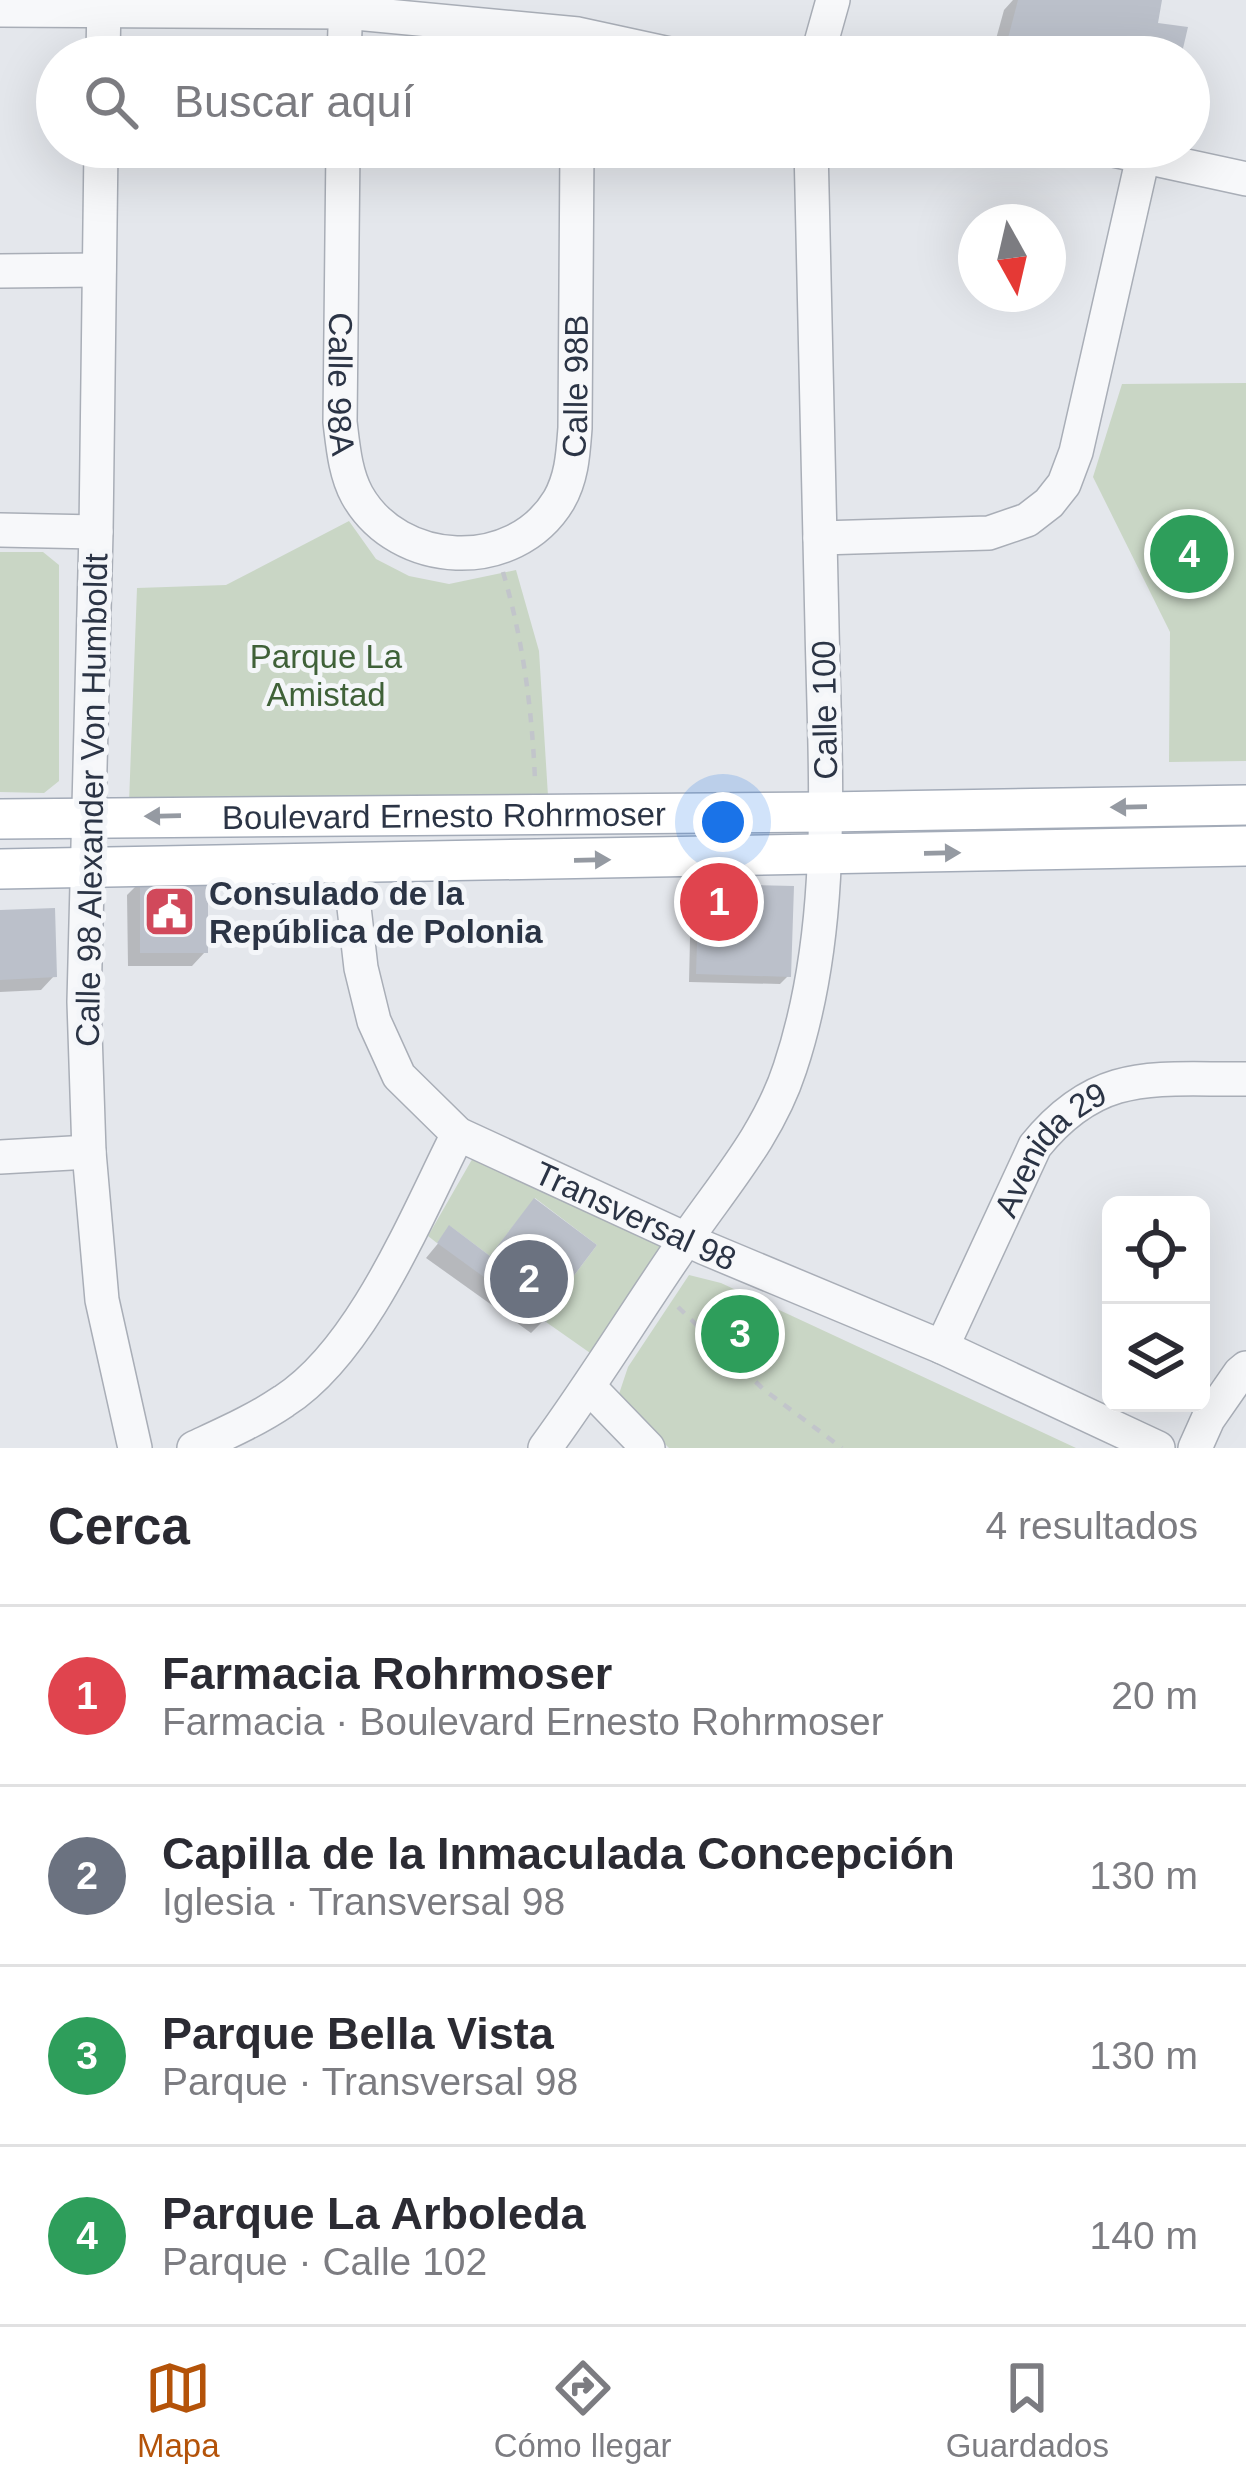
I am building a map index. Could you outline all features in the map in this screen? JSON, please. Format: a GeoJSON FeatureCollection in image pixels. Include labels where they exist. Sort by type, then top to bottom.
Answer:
{"type":"FeatureCollection","features":[{"type":"Feature","properties":{"kind":"main road","name":"Boulevard Ernesto Rohrmoser"},"geometry":{"type":"LineString","coordinates":[[0,819],[1246,805]]}},
{"type":"Feature","properties":{"kind":"main road","name":"Boulevard Ernesto Rohrmoser"},"geometry":{"type":"LineString","coordinates":[[0,869],[1246,846]]}},
{"type":"Feature","properties":{"kind":"street"},"geometry":{"type":"LineString","coordinates":[[823,36],[833,0]]}},
{"type":"Feature","properties":{"kind":"street"},"geometry":{"type":"LineString","coordinates":[[103,36],[104,5]]}},
{"type":"Feature","properties":{"kind":"street"},"geometry":{"type":"LineString","coordinates":[[0,10],[104,5],[345,6],[524,36]]}},
{"type":"Feature","properties":{"kind":"street"},"geometry":{"type":"LineString","coordinates":[[344,36],[345,6]]}},
{"type":"Feature","properties":{"kind":"street","name":"Calle 98 Alexander Von Humboldt"},"geometry":{"type":"LineString","coordinates":[[101,168],[84,1002],[88,1152],[102,1300],[135,1448]]}},
{"type":"Feature","properties":{"kind":"street","name":"Calle 98A"},"geometry":{"type":"LineString","coordinates":[[344,168],[340,422],[345,463],[356,493],[374,518],[404,542],[459,556]]}},
{"type":"Feature","properties":{"kind":"street","name":"Calle 98B"},"geometry":{"type":"LineString","coordinates":[[459,556],[496,550],[544,520],[573,468],[577,168]]}},
{"type":"Feature","properties":{"kind":"street","name":"Calle 100"},"geometry":{"type":"LineString","coordinates":[[545,1448],[756,1143],[789,1072],[807,1009],[818,949],[826,812],[811,168]]}},
{"type":"Feature","properties":{"kind":"street"},"geometry":{"type":"LineString","coordinates":[[820,538],[989,533],[1027,520],[1048,503],[1064,484],[1076,452],[1141,168]]}},
{"type":"Feature","properties":{"kind":"street"},"geometry":{"type":"LineString","coordinates":[[1194,168],[1246,179]]}},
{"type":"Feature","properties":{"kind":"street"},"geometry":{"type":"LineString","coordinates":[[0,271],[99,270]]}},
{"type":"Feature","properties":{"kind":"street"},"geometry":{"type":"LineString","coordinates":[[0,530],[96,532]]}},
{"type":"Feature","properties":{"kind":"street","name":"Transversal 98"},"geometry":{"type":"LineString","coordinates":[[349,864],[361,968],[374,1021],[398,1076],[458,1134],[686,1240],[942,1347],[1157,1448]]}},
{"type":"Feature","properties":{"kind":"street","name":"Avenida 29"},"geometry":{"type":"LineString","coordinates":[[942,1347],[1035,1146],[1054,1123],[1107,1089],[1134,1080],[1246,1079]]}},
{"type":"Feature","properties":{"kind":"street"},"geometry":{"type":"LineString","coordinates":[[194,1448],[287,1400],[333,1358],[370,1306],[458,1134]]}},
{"type":"Feature","properties":{"kind":"street"},"geometry":{"type":"LineString","coordinates":[[0,1156],[88,1152]]}},
{"type":"Feature","properties":{"kind":"street"},"geometry":{"type":"LineString","coordinates":[[1195,1448],[1208,1419],[1246,1368]]}},
{"type":"Feature","properties":{"kind":"street"},"geometry":{"type":"LineString","coordinates":[[590,1387],[648,1448]]}},
{"type":"Feature","properties":{"kind":"path"},"geometry":{"type":"LineString","coordinates":[[496,550],[524,659],[533,726],[536,813]]}},
{"type":"Feature","properties":{"kind":"path"},"geometry":{"type":"LineString","coordinates":[[672,1301],[763,1389],[842,1448]]}},
{"type":"Feature","properties":{"kind":"green space"},"geometry":{"type":"Polygon","coordinates":[[[1246,383],[1246,761],[1169,762],[1170,632],[1093,477],[1122,384],[1246,383]]]}},
{"type":"Feature","properties":{"kind":"green space","name":"Parque La Amistad"},"geometry":{"type":"Polygon","coordinates":[[[349,521],[376,559],[409,576],[449,584],[516,570],[539,651],[548,796],[129,803],[137,588],[226,585],[349,521]]]}},
{"type":"Feature","properties":{"kind":"green space"},"geometry":{"type":"Polygon","coordinates":[[[0,552],[43,552],[59,565],[59,781],[44,793],[0,792],[0,552]]]}},
{"type":"Feature","properties":{"kind":"green space"},"geometry":{"type":"Polygon","coordinates":[[[478,1149],[672,1243],[593,1355],[546,1322],[559,1306],[554,1302],[597,1245],[535,1198],[490,1256],[450,1226],[437,1243],[428,1236],[478,1149]]]}},
{"type":"Feature","properties":{"kind":"green space"},"geometry":{"type":"Polygon","coordinates":[[[689,1275],[721,1283],[1076,1448],[669,1448],[618,1397],[628,1367],[689,1275]]]}},
{"type":"Feature","properties":{"kind":"building"},"geometry":{"type":"Polygon","coordinates":[[[1018,0],[1162,0],[1158,23],[1188,27],[1186,36],[1009,36],[1018,0]]]}},
{"type":"Feature","properties":{"kind":"building"},"geometry":{"type":"Polygon","coordinates":[[[140,878],[208,878],[208,953],[140,953],[140,878]]]}},
{"type":"Feature","properties":{"kind":"building"},"geometry":{"type":"Polygon","coordinates":[[[699,884],[794,886],[791,977],[696,974],[699,884]]]}},
{"type":"Feature","properties":{"kind":"building"},"geometry":{"type":"Polygon","coordinates":[[[55,908],[57,977],[0,980],[0,910],[55,908]]]}},
{"type":"Feature","properties":{"kind":"building"},"geometry":{"type":"Polygon","coordinates":[[[534,1198],[597,1245],[554,1302],[559,1305],[546,1322],[437,1243],[449,1225],[490,1256],[534,1198]]]}},
{"type":"Feature","properties":{"kind":"place","name":"Parque La Arboleda"},"geometry":{"type":"Point","coordinates":[1189,554]}},
{"type":"Feature","properties":{"kind":"place","name":"Farmacia Rohrmoser"},"geometry":{"type":"Point","coordinates":[719,902]}},
{"type":"Feature","properties":{"kind":"place","name":"Consulado de la República de Polonia"},"geometry":{"type":"Point","coordinates":[170,912]}},
{"type":"Feature","properties":{"kind":"place","name":"Capilla de la Inmaculada Concepción"},"geometry":{"type":"Point","coordinates":[529,1279]}},
{"type":"Feature","properties":{"kind":"place","name":"Parque Bella Vista"},"geometry":{"type":"Point","coordinates":[740,1334]}}]}
